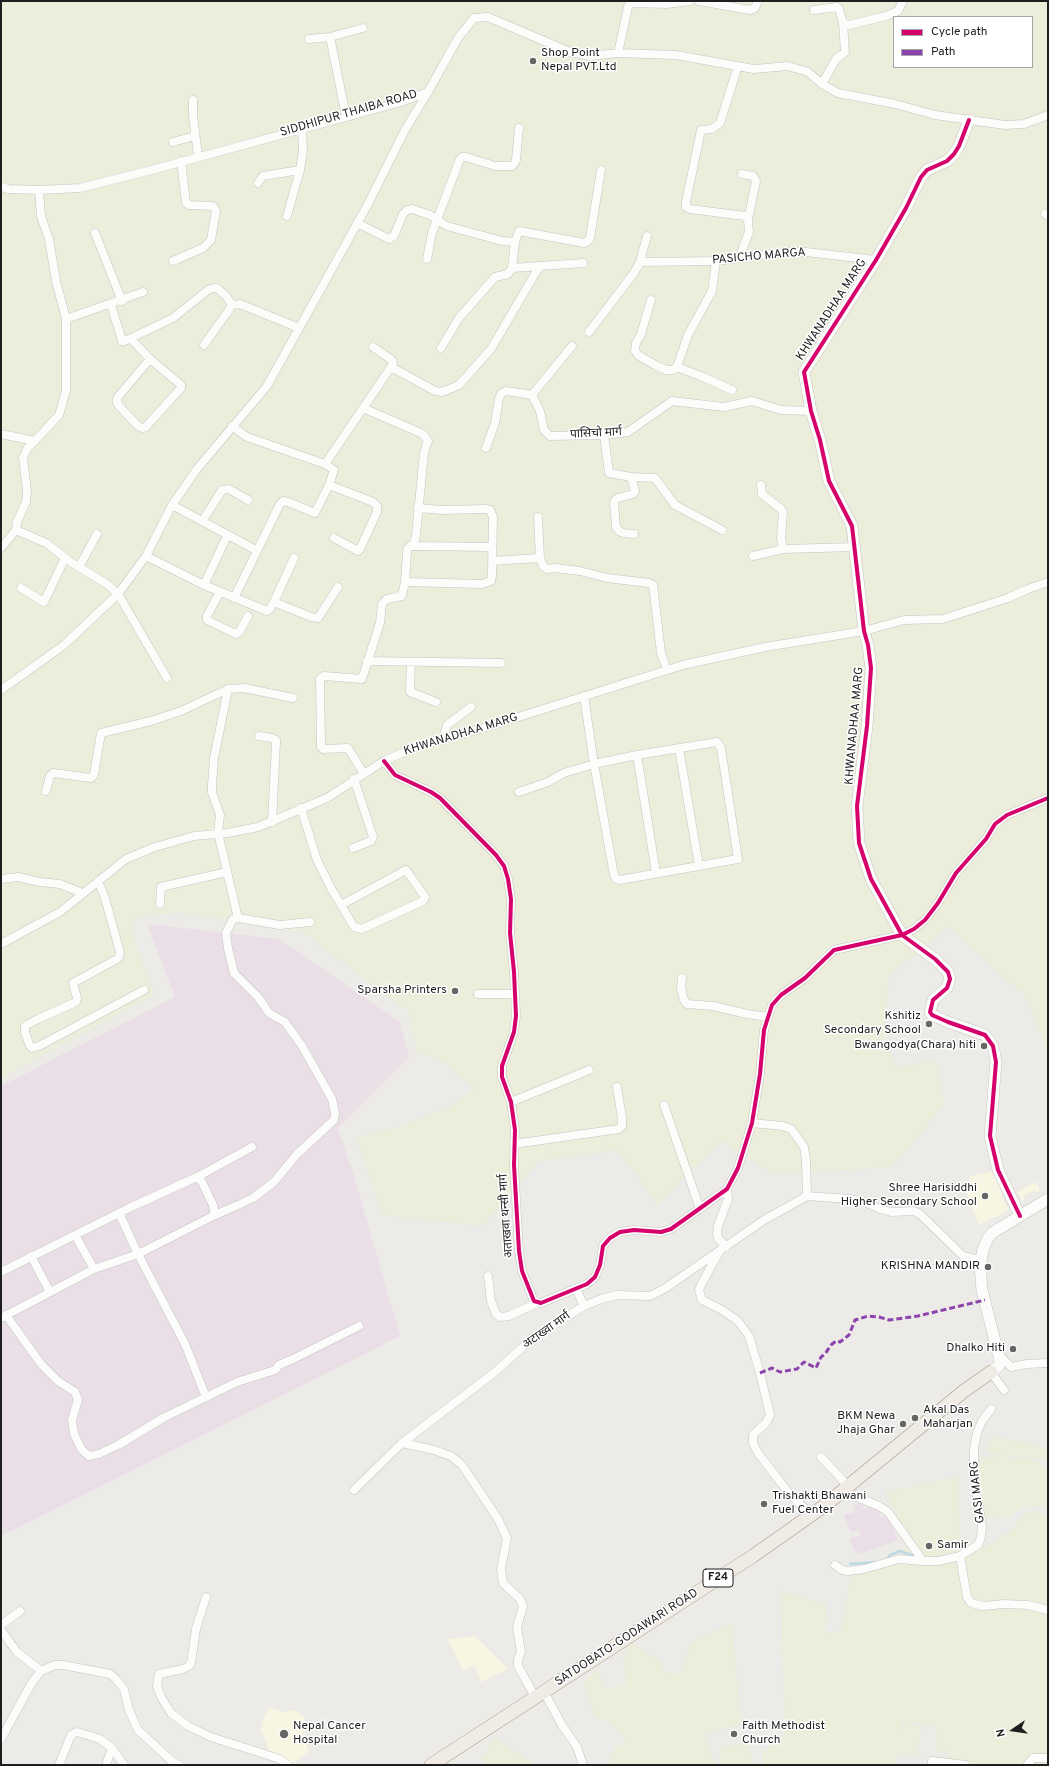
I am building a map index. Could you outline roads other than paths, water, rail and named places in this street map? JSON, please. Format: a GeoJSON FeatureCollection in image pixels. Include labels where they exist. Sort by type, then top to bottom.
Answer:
{"type":"FeatureCollection","features":[{"type":"Feature","properties":{"kind":"main road","name":"SATDOBATO-GODAWARI ROAD"},"geometry":{"type":"LineString","coordinates":[[431,1765],[753,1556],[810,1514],[824,1506],[964,1392],[992,1372]]}},
{"type":"Feature","properties":{"kind":"street"},"geometry":{"type":"LineString","coordinates":[[618,53],[628,7],[632,4],[667,4],[690,1]]}},
{"type":"Feature","properties":{"kind":"street"},"geometry":{"type":"LineString","coordinates":[[699,1],[750,10],[755,8],[758,1]]}},
{"type":"Feature","properties":{"kind":"street"},"geometry":{"type":"LineString","coordinates":[[843,23],[849,25],[886,16],[898,11],[903,1]]}},
{"type":"Feature","properties":{"kind":"street"},"geometry":{"type":"LineString","coordinates":[[814,10],[837,7],[839,8],[843,23],[845,52],[836,59],[822,84]]}},
{"type":"Feature","properties":{"kind":"street","name":"SIDDHIPUR THAIBA ROAD"},"geometry":{"type":"LineString","coordinates":[[1,187],[9,189],[39,190],[80,188],[401,102],[428,92],[458,38],[474,18],[488,17],[570,52],[590,56],[618,53],[676,55],[754,69],[788,66],[808,72],[822,84],[838,93],[848,96],[895,104],[935,115],[1005,125],[1024,124],[1048,115]]}},
{"type":"Feature","properties":{"kind":"street"},"geometry":{"type":"LineString","coordinates":[[308,39],[330,38],[363,28]]}},
{"type":"Feature","properties":{"kind":"street"},"geometry":{"type":"LineString","coordinates":[[330,38],[346,116]]}},
{"type":"Feature","properties":{"kind":"street"},"geometry":{"type":"LineString","coordinates":[[738,66],[720,123],[712,129],[701,130],[686,207],[745,216],[748,220]]}},
{"type":"Feature","properties":{"kind":"street"},"geometry":{"type":"LineString","coordinates":[[1,690],[64,645],[118,594],[146,556],[172,505],[197,469],[267,386],[357,223],[405,130],[428,92]]}},
{"type":"Feature","properties":{"kind":"street"},"geometry":{"type":"LineString","coordinates":[[193,100],[192,116],[198,156]]}},
{"type":"Feature","properties":{"kind":"street","name":"KHWANADHAA MARG"},"geometry":{"type":"LineString","coordinates":[[969,120],[960,146],[954,154],[947,161],[927,170],[920,177],[906,208],[876,260],[804,372],[811,411],[820,440],[829,481],[852,526],[864,631],[868,645],[871,668],[867,726],[856,806],[859,843],[871,879],[902,935],[935,958],[948,972],[950,979],[947,988],[933,1000],[930,1008],[932,1015],[985,1035],[993,1046],[996,1062],[990,1136],[998,1170],[1020,1216]]}},
{"type":"Feature","properties":{"kind":"street"},"geometry":{"type":"LineString","coordinates":[[287,216],[300,170],[303,151],[302,128]]}},
{"type":"Feature","properties":{"kind":"street"},"geometry":{"type":"LineString","coordinates":[[427,259],[432,233],[460,159],[462,157],[466,157],[488,166],[512,166],[515,164],[516,160],[519,128]]}},
{"type":"Feature","properties":{"kind":"street"},"geometry":{"type":"LineString","coordinates":[[173,142],[195,136]]}},
{"type":"Feature","properties":{"kind":"street"},"geometry":{"type":"LineString","coordinates":[[173,261],[204,248],[211,240],[216,211],[213,206],[189,205],[186,203],[181,161]]}},
{"type":"Feature","properties":{"kind":"street"},"geometry":{"type":"LineString","coordinates":[[258,183],[263,176],[300,170]]}},
{"type":"Feature","properties":{"kind":"street"},"geometry":{"type":"LineString","coordinates":[[441,348],[459,318],[494,277],[508,274],[512,268],[515,242],[519,232],[584,243],[587,242],[590,238],[601,170]]}},
{"type":"Feature","properties":{"kind":"street"},"geometry":{"type":"LineString","coordinates":[[739,258],[749,232],[748,220],[756,181],[753,176],[742,174]]}},
{"type":"Feature","properties":{"kind":"street"},"geometry":{"type":"LineString","coordinates":[[1,548],[16,530],[17,522],[26,502],[28,491],[23,458],[27,449],[59,415],[66,391],[66,319],[56,281],[50,238],[41,216],[39,190]]}},
{"type":"Feature","properties":{"kind":"street"},"geometry":{"type":"LineString","coordinates":[[357,223],[389,239],[394,236],[403,214],[407,210],[412,209],[419,210],[447,226],[502,241],[515,242]]}},
{"type":"Feature","properties":{"kind":"street"},"geometry":{"type":"LineString","coordinates":[[95,233],[122,301]]}},
{"type":"Feature","properties":{"kind":"street"},"geometry":{"type":"LineString","coordinates":[[589,332],[634,273],[640,262],[647,236]]}},
{"type":"Feature","properties":{"kind":"street","name":"PASICHO MARGA"},"geometry":{"type":"LineString","coordinates":[[640,262],[716,261],[806,252],[876,260]]}},
{"type":"Feature","properties":{"kind":"street"},"geometry":{"type":"LineString","coordinates":[[652,300],[641,334],[636,343],[635,350],[638,354],[666,370],[672,370],[677,367],[688,335],[712,291],[716,261]]}},
{"type":"Feature","properties":{"kind":"street"},"geometry":{"type":"LineString","coordinates":[[512,268],[583,263]]}},
{"type":"Feature","properties":{"kind":"street"},"geometry":{"type":"LineString","coordinates":[[391,367],[436,391],[442,392],[459,385],[491,349],[539,267]]}},
{"type":"Feature","properties":{"kind":"street"},"geometry":{"type":"LineString","coordinates":[[111,305],[122,341],[131,339],[173,318],[208,290],[214,288],[226,296],[232,305]]}},
{"type":"Feature","properties":{"kind":"street"},"geometry":{"type":"LineString","coordinates":[[66,319],[111,305],[143,292]]}},
{"type":"Feature","properties":{"kind":"street"},"geometry":{"type":"LineString","coordinates":[[232,305],[240,304],[299,328]]}},
{"type":"Feature","properties":{"kind":"street"},"geometry":{"type":"LineString","coordinates":[[204,345],[232,305]]}},
{"type":"Feature","properties":{"kind":"street"},"geometry":{"type":"LineString","coordinates":[[131,339],[150,359],[181,385],[181,388],[146,427],[142,428],[138,426],[121,408],[117,402],[117,398],[150,359]]}},
{"type":"Feature","properties":{"kind":"street"},"geometry":{"type":"LineString","coordinates":[[486,448],[495,423],[499,398],[502,393],[511,391],[532,395],[572,346]]}},
{"type":"Feature","properties":{"kind":"street"},"geometry":{"type":"LineString","coordinates":[[325,464],[391,367],[392,360],[373,347]]}},
{"type":"Feature","properties":{"kind":"street"},"geometry":{"type":"LineString","coordinates":[[677,367],[732,390]]}},
{"type":"Feature","properties":{"kind":"street","name":"पासिचो मार्ग"},"geometry":{"type":"LineString","coordinates":[[532,395],[540,411],[544,430],[550,436],[604,435],[628,432],[672,401],[724,407],[752,401],[781,410],[811,411]]}},
{"type":"Feature","properties":{"kind":"street"},"geometry":{"type":"LineString","coordinates":[[364,408],[423,434],[427,438],[416,535],[412,546],[408,548],[407,552],[405,582],[402,596],[387,599],[382,604],[380,623],[362,678],[324,676],[320,679],[321,747],[323,749],[348,748],[364,774]]}},
{"type":"Feature","properties":{"kind":"street"},"geometry":{"type":"LineString","coordinates":[[232,426],[247,437],[325,464],[334,470],[329,485],[315,513],[283,501],[256,550],[234,598]]}},
{"type":"Feature","properties":{"kind":"street"},"geometry":{"type":"LineString","coordinates":[[1,434],[35,441]]}},
{"type":"Feature","properties":{"kind":"street"},"geometry":{"type":"LineString","coordinates":[[604,435],[609,473],[631,477],[655,478],[675,505],[722,530]]}},
{"type":"Feature","properties":{"kind":"street"},"geometry":{"type":"LineString","coordinates":[[631,477],[635,491],[633,494],[618,498],[614,503],[616,527],[622,533],[634,534]]}},
{"type":"Feature","properties":{"kind":"street"},"geometry":{"type":"LineString","coordinates":[[329,485],[373,502],[377,506],[377,512],[358,551],[334,538]]}},
{"type":"Feature","properties":{"kind":"street"},"geometry":{"type":"LineString","coordinates":[[761,485],[762,494],[784,512],[781,538],[783,549]]}},
{"type":"Feature","properties":{"kind":"street"},"geometry":{"type":"LineString","coordinates":[[203,520],[222,490],[228,489],[248,500]]}},
{"type":"Feature","properties":{"kind":"street"},"geometry":{"type":"LineString","coordinates":[[172,505],[203,520],[228,536],[256,550]]}},
{"type":"Feature","properties":{"kind":"street"},"geometry":{"type":"LineString","coordinates":[[405,582],[488,583],[492,576],[492,517],[490,510],[442,510],[418,508]]}},
{"type":"Feature","properties":{"kind":"street"},"geometry":{"type":"LineString","coordinates":[[538,516],[540,558],[543,566],[547,569],[555,568],[580,571],[607,578],[649,583],[653,585],[661,653],[667,670]]}},
{"type":"Feature","properties":{"kind":"street"},"geometry":{"type":"LineString","coordinates":[[16,530],[28,537],[46,543],[65,558],[107,584],[118,594],[167,678]]}},
{"type":"Feature","properties":{"kind":"street"},"geometry":{"type":"LineString","coordinates":[[79,567],[97,534]]}},
{"type":"Feature","properties":{"kind":"street"},"geometry":{"type":"LineString","coordinates":[[204,585],[228,536]]}},
{"type":"Feature","properties":{"kind":"street"},"geometry":{"type":"LineString","coordinates":[[412,546],[492,547]]}},
{"type":"Feature","properties":{"kind":"street"},"geometry":{"type":"LineString","coordinates":[[753,556],[783,549],[855,547]]}},
{"type":"Feature","properties":{"kind":"street"},"geometry":{"type":"LineString","coordinates":[[146,556],[204,585],[267,611],[274,602],[294,558]]}},
{"type":"Feature","properties":{"kind":"street"},"geometry":{"type":"LineString","coordinates":[[21,588],[44,602],[65,558]]}},
{"type":"Feature","properties":{"kind":"street"},"geometry":{"type":"LineString","coordinates":[[492,561],[540,558]]}},
{"type":"Feature","properties":{"kind":"street"},"geometry":{"type":"LineString","coordinates":[[864,631],[904,620],[943,619],[1008,598],[1028,588],[1048,582]]}},
{"type":"Feature","properties":{"kind":"street"},"geometry":{"type":"LineString","coordinates":[[274,602],[311,617],[318,618],[338,587]]}},
{"type":"Feature","properties":{"kind":"street"},"geometry":{"type":"LineString","coordinates":[[220,592],[207,616],[207,620],[236,634],[240,631],[248,616]]}},
{"type":"Feature","properties":{"kind":"street","name":"KHWANADHAA MARG"},"geometry":{"type":"LineString","coordinates":[[1,944],[60,912],[126,859],[194,836],[241,831],[272,822],[326,798],[384,760],[418,746],[490,726],[667,670],[765,647],[864,631]]}},
{"type":"Feature","properties":{"kind":"street"},"geometry":{"type":"LineString","coordinates":[[367,661],[501,663]]}},
{"type":"Feature","properties":{"kind":"street"},"geometry":{"type":"LineString","coordinates":[[411,662],[410,692],[436,702]]}},
{"type":"Feature","properties":{"kind":"street"},"geometry":{"type":"LineString","coordinates":[[46,791],[50,776],[53,773],[91,778],[94,775],[102,733],[173,714],[228,689],[244,688],[292,698]]}},
{"type":"Feature","properties":{"kind":"street"},"geometry":{"type":"LineString","coordinates":[[228,689],[214,758],[212,792],[220,815],[218,833],[238,918]]}},
{"type":"Feature","properties":{"kind":"street"},"geometry":{"type":"LineString","coordinates":[[519,792],[548,782],[564,773],[594,764],[636,755],[717,742],[721,748],[738,859],[620,880],[616,879],[614,875],[594,764],[584,696]]}},
{"type":"Feature","properties":{"kind":"street"},"geometry":{"type":"LineString","coordinates":[[443,740],[447,725],[471,708]]}},
{"type":"Feature","properties":{"kind":"street"},"geometry":{"type":"LineString","coordinates":[[259,736],[276,740],[272,822]]}},
{"type":"Feature","properties":{"kind":"street"},"geometry":{"type":"LineString","coordinates":[[679,749],[699,866]]}},
{"type":"Feature","properties":{"kind":"street"},"geometry":{"type":"LineString","coordinates":[[636,755],[656,873]]}},
{"type":"Feature","properties":{"kind":"street","name":"अताखवा थन्सी मार्ग"},"geometry":{"type":"LineString","coordinates":[[384,760],[395,775],[431,792],[440,798],[488,847],[504,866],[508,879],[511,899],[510,933],[516,1016],[514,1032],[502,1066],[502,1077],[511,1102],[514,1130],[518,1251],[522,1271],[534,1301],[537,1303]]}},
{"type":"Feature","properties":{"kind":"street"},"geometry":{"type":"LineString","coordinates":[[353,848],[371,841],[373,838],[354,780]]}},
{"type":"Feature","properties":{"kind":"street"},"geometry":{"type":"LineString","coordinates":[[488,1276],[491,1301],[496,1314],[500,1317],[509,1316],[537,1303],[541,1303],[587,1284],[595,1277],[600,1265],[603,1246],[610,1238],[620,1232],[634,1230],[661,1232],[671,1230],[727,1189],[738,1168],[752,1123],[760,1074],[764,1030],[772,1005],[781,994],[805,978],[834,950],[902,935],[914,929],[925,920],[938,903],[956,873],[986,839],[995,824],[1007,815],[1048,798]]}},
{"type":"Feature","properties":{"kind":"street"},"geometry":{"type":"LineString","coordinates":[[301,808],[318,860],[341,905],[354,927],[362,929],[423,901],[425,897],[406,870],[341,905]]}},
{"type":"Feature","properties":{"kind":"street"},"geometry":{"type":"LineString","coordinates":[[160,904],[161,887],[227,872]]}},
{"type":"Feature","properties":{"kind":"street"},"geometry":{"type":"LineString","coordinates":[[1,879],[18,877],[40,882],[60,884],[82,894]]}},
{"type":"Feature","properties":{"kind":"street"},"geometry":{"type":"LineString","coordinates":[[98,881],[105,898],[120,952],[119,957],[73,983],[77,998],[76,1002],[25,1026],[24,1032],[30,1046],[32,1048],[35,1047],[144,990]]}},
{"type":"Feature","properties":{"kind":"street"},"geometry":{"type":"LineString","coordinates":[[310,922],[280,924],[238,918],[233,919],[226,933],[234,973],[258,997],[269,1013],[285,1022],[316,1069],[332,1099],[335,1113],[334,1120],[297,1154],[268,1188],[253,1198],[214,1215],[138,1254],[94,1269],[3,1316],[41,1364],[58,1381],[76,1392],[78,1400],[72,1420],[74,1434],[82,1450],[88,1456],[100,1454],[120,1444],[163,1418],[255,1375],[268,1373],[275,1370],[279,1365],[359,1326]]}},
{"type":"Feature","properties":{"kind":"street"},"geometry":{"type":"LineString","coordinates":[[682,978],[684,1000],[687,1004],[713,1006],[768,1017]]}},
{"type":"Feature","properties":{"kind":"street"},"geometry":{"type":"LineString","coordinates":[[478,994],[514,994]]}},
{"type":"Feature","properties":{"kind":"street"},"geometry":{"type":"LineString","coordinates":[[511,1102],[588,1070]]}},
{"type":"Feature","properties":{"kind":"street"},"geometry":{"type":"LineString","coordinates":[[514,1144],[619,1129],[622,1126],[622,1118],[617,1087]]}},
{"type":"Feature","properties":{"kind":"street"},"geometry":{"type":"LineString","coordinates":[[664,1106],[700,1209]]}},
{"type":"Feature","properties":{"kind":"street"},"geometry":{"type":"LineString","coordinates":[[752,1123],[783,1126],[791,1129],[804,1147],[806,1160],[807,1196],[865,1202],[891,1212],[914,1211],[920,1214],[963,1256],[980,1260]]}},
{"type":"Feature","properties":{"kind":"street"},"geometry":{"type":"LineString","coordinates":[[1,1272],[119,1213],[199,1176],[252,1147]]}},
{"type":"Feature","properties":{"kind":"street"},"geometry":{"type":"LineString","coordinates":[[199,1176],[213,1205],[214,1215]]}},
{"type":"Feature","properties":{"kind":"street"},"geometry":{"type":"LineString","coordinates":[[727,1189],[728,1199],[718,1226],[718,1238],[723,1249],[699,1290],[702,1300],[722,1310],[738,1321],[749,1336],[770,1415],[766,1423],[753,1435],[753,1443],[758,1453],[788,1492],[810,1514]]}},
{"type":"Feature","properties":{"kind":"street","name":"अटाख्वा मार्ग"},"geometry":{"type":"LineString","coordinates":[[354,1490],[402,1443],[495,1372],[534,1337],[584,1306],[617,1295],[650,1296],[664,1289],[764,1220],[807,1196]]}},
{"type":"Feature","properties":{"kind":"street"},"geometry":{"type":"LineString","coordinates":[[1004,1390],[992,1372],[999,1366],[1000,1361],[982,1290],[980,1260],[988,1238],[1002,1226],[1048,1199]]}},
{"type":"Feature","properties":{"kind":"street"},"geometry":{"type":"LineString","coordinates":[[119,1213],[138,1254],[185,1344],[206,1397]]}},
{"type":"Feature","properties":{"kind":"street"},"geometry":{"type":"LineString","coordinates":[[76,1235],[94,1269]]}},
{"type":"Feature","properties":{"kind":"street"},"geometry":{"type":"LineString","coordinates":[[31,1256],[50,1292]]}},
{"type":"Feature","properties":{"kind":"street"},"geometry":{"type":"LineString","coordinates":[[576,1289],[584,1306]]}},
{"type":"Feature","properties":{"kind":"street"},"geometry":{"type":"LineString","coordinates":[[999,1355],[1011,1368],[1026,1364],[1048,1363]]}},
{"type":"Feature","properties":{"kind":"street","name":"GASI MARG"},"geometry":{"type":"LineString","coordinates":[[835,1566],[848,1572],[864,1569],[899,1558],[939,1561],[960,1556],[978,1545],[982,1527],[974,1476],[974,1449],[977,1433],[982,1421],[991,1409]]}},
{"type":"Feature","properties":{"kind":"street"},"geometry":{"type":"LineString","coordinates":[[402,1443],[434,1450],[451,1456],[462,1465],[498,1519],[507,1538],[500,1569],[503,1583],[520,1599],[523,1606],[517,1628],[521,1647],[518,1666],[577,1747],[583,1765]]}},
{"type":"Feature","properties":{"kind":"street"},"geometry":{"type":"LineString","coordinates":[[821,1457],[852,1495],[879,1506],[888,1512],[923,1561]]}},
{"type":"Feature","properties":{"kind":"street"},"geometry":{"type":"LineString","coordinates":[[960,1556],[968,1601],[971,1603],[983,1606],[1004,1604],[1028,1605],[1048,1610]]}},
{"type":"Feature","properties":{"kind":"street"},"geometry":{"type":"LineString","coordinates":[[206,1597],[196,1630],[191,1663],[183,1669],[162,1672],[159,1674],[157,1686],[161,1697],[171,1713],[188,1726],[212,1737],[280,1759],[288,1765]]}},
{"type":"Feature","properties":{"kind":"street"},"geometry":{"type":"LineString","coordinates":[[1,1625],[20,1611]]}},
{"type":"Feature","properties":{"kind":"street"},"geometry":{"type":"LineString","coordinates":[[1,1630],[17,1652],[41,1671]]}},
{"type":"Feature","properties":{"kind":"street"},"geometry":{"type":"LineString","coordinates":[[1,1739],[31,1684],[41,1671],[55,1665],[63,1665],[110,1674],[115,1678],[124,1689],[129,1710],[138,1730],[175,1764],[179,1765]]}},
{"type":"Feature","properties":{"kind":"street"},"geometry":{"type":"LineString","coordinates":[[59,1765],[71,1735],[77,1732],[100,1739],[112,1748],[124,1765]]}},
{"type":"Feature","properties":{"kind":"street"},"geometry":{"type":"LineString","coordinates":[[106,1765],[112,1748]]}},
{"type":"Feature","properties":{"kind":"street"},"geometry":{"type":"LineString","coordinates":[[1027,1765],[1033,1758],[1048,1758]]}},
{"type":"Feature","properties":{"kind":"street"},"geometry":{"type":"LineString","coordinates":[[932,1765],[932,1761],[966,1765]]}},
{"type":"Feature","properties":{"kind":"waterway"},"geometry":{"type":"LineString","coordinates":[[887,1559],[890,1555],[900,1551],[917,1557]]}},
{"type":"Feature","properties":{"kind":"waterway"},"geometry":{"type":"LineString","coordinates":[[850,1564],[877,1562]]}},
{"type":"Feature","properties":{"kind":"place","name":"Shop Point Nepal PVT.Ltd"},"geometry":{"type":"Point","coordinates":[533,61]}},
{"type":"Feature","properties":{"kind":"place","name":"Sparsha Printers"},"geometry":{"type":"Point","coordinates":[455,991]}},
{"type":"Feature","properties":{"kind":"place","name":"Kshitiz Secondary School"},"geometry":{"type":"Point","coordinates":[929,1024]}},
{"type":"Feature","properties":{"kind":"place","name":"Bwangodya(Chara) hiti"},"geometry":{"type":"Point","coordinates":[984,1046]}},
{"type":"Feature","properties":{"kind":"place","name":"Shree Harisiddhi Higher Secondary School"},"geometry":{"type":"Point","coordinates":[985,1196]}},
{"type":"Feature","properties":{"kind":"place","name":"KRISHNA MANDIR"},"geometry":{"type":"Point","coordinates":[988,1267]}},
{"type":"Feature","properties":{"kind":"place","name":"Dhalko Hiti"},"geometry":{"type":"Point","coordinates":[1013,1349]}},
{"type":"Feature","properties":{"kind":"place","name":"Akal Das Maharjan"},"geometry":{"type":"Point","coordinates":[915,1418]}},
{"type":"Feature","properties":{"kind":"place","name":"BKM Newa Jhaja Ghar"},"geometry":{"type":"Point","coordinates":[903,1424]}},
{"type":"Feature","properties":{"kind":"place","name":"Trishakti Bhawani Fuel Center"},"geometry":{"type":"Point","coordinates":[764,1504]}},
{"type":"Feature","properties":{"kind":"place","name":"Samir"},"geometry":{"type":"Point","coordinates":[929,1546]}},
{"type":"Feature","properties":{"kind":"place","name":"Nepal Cancer Hospital"},"geometry":{"type":"Point","coordinates":[284,1734]}},
{"type":"Feature","properties":{"kind":"place","name":"Faith Methodist Church"},"geometry":{"type":"Point","coordinates":[734,1734]}}]}
